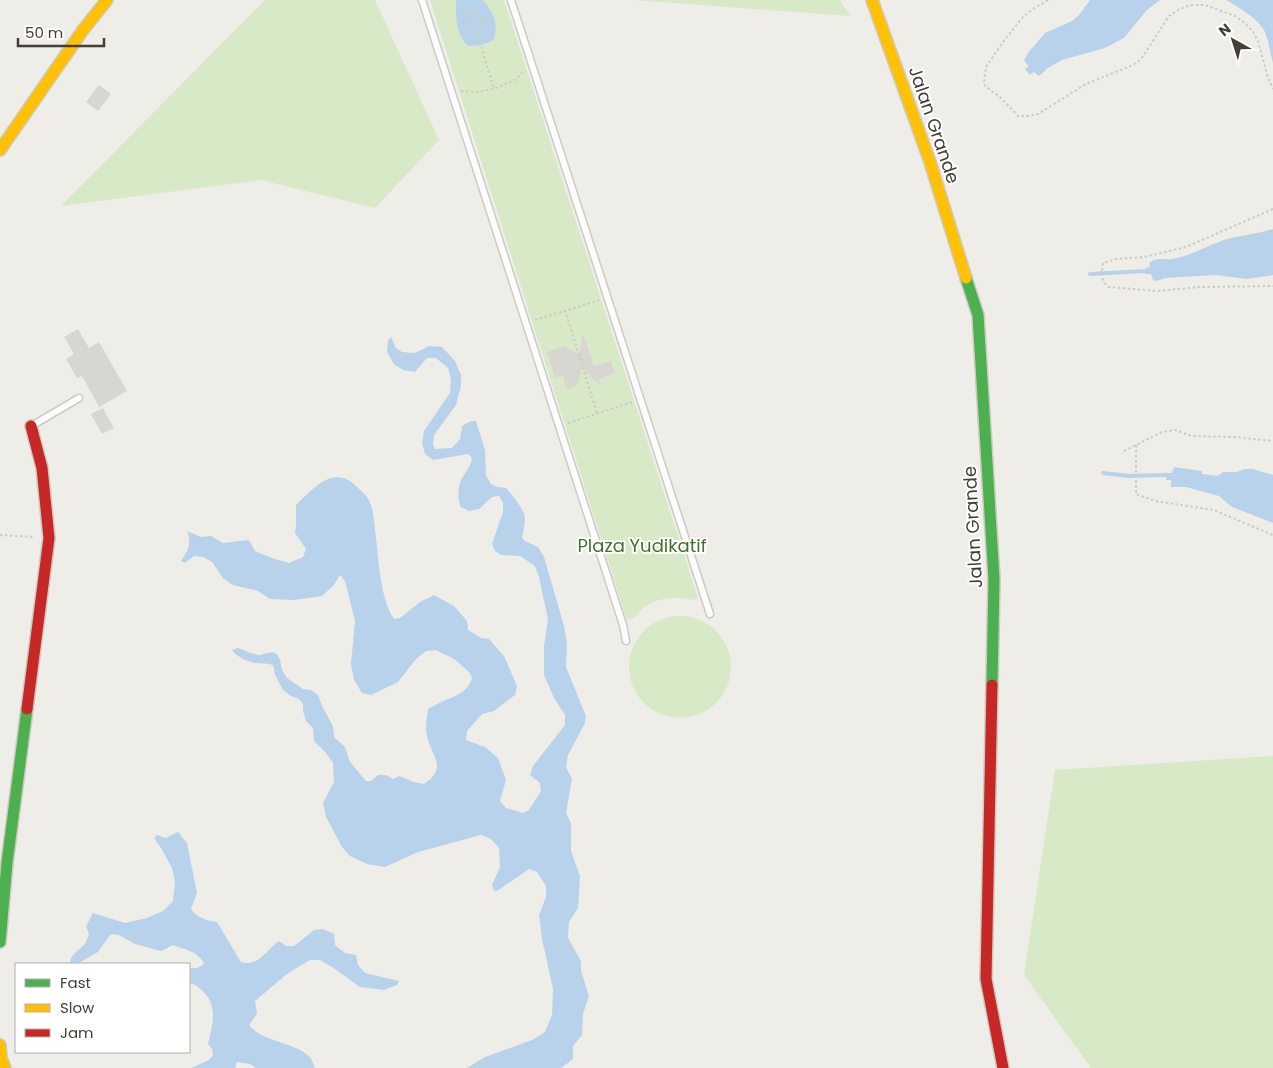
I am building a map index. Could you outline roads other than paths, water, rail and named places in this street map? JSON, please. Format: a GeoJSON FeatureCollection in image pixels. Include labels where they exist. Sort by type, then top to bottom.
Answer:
{"type":"FeatureCollection","features":[{"type":"Feature","properties":{"kind":"street"},"geometry":{"type":"LineString","coordinates":[[0,150],[83,30],[107,0]]}},
{"type":"Feature","properties":{"kind":"street","name":"Jalan Grande"},"geometry":{"type":"LineString","coordinates":[[872,0],[930,162],[978,315],[994,579],[986,979],[1003,1068]]}},
{"type":"Feature","properties":{"kind":"street"},"geometry":{"type":"LineString","coordinates":[[0,942],[7,863],[49,538],[42,468],[31,426]]}},
{"type":"Feature","properties":{"kind":"street"},"geometry":{"type":"LineString","coordinates":[[0,1045],[1,1058],[5,1068]]}},
{"type":"Feature","properties":{"kind":"lane"},"geometry":{"type":"LineString","coordinates":[[422,0],[623,624],[626,640]]}},
{"type":"Feature","properties":{"kind":"lane"},"geometry":{"type":"LineString","coordinates":[[511,0],[710,614]]}},
{"type":"Feature","properties":{"kind":"lane"},"geometry":{"type":"LineString","coordinates":[[31,426],[79,398]]}},
{"type":"Feature","properties":{"kind":"water"},"geometry":{"type":"Polygon","coordinates":[[[456,0],[483,0],[494,18],[496,28],[494,39],[482,45],[468,46],[458,30],[456,0]]]}},
{"type":"Feature","properties":{"kind":"water"},"geometry":{"type":"Polygon","coordinates":[[[1090,0],[1160,0],[1147,10],[1124,38],[1105,48],[1062,60],[1039,76],[1034,72],[1030,75],[1025,69],[1029,66],[1024,61],[1028,53],[1045,33],[1072,21],[1090,0]]]}},
{"type":"Feature","properties":{"kind":"water"},"geometry":{"type":"Polygon","coordinates":[[[1226,0],[1273,0],[1273,63],[1262,27],[1248,14],[1226,0]]]}},
{"type":"Feature","properties":{"kind":"water"},"geometry":{"type":"Polygon","coordinates":[[[1273,229],[1273,275],[1247,279],[1216,275],[1165,278],[1157,281],[1153,280],[1151,274],[1145,274],[1145,268],[1150,267],[1149,263],[1155,260],[1179,258],[1227,239],[1273,229]]]}},
{"type":"Feature","properties":{"kind":"water"},"geometry":{"type":"Polygon","coordinates":[[[391,337],[396,348],[402,352],[415,353],[429,346],[442,347],[455,361],[461,375],[461,386],[456,405],[434,435],[433,444],[435,449],[452,448],[460,439],[462,426],[471,421],[476,421],[485,450],[486,475],[491,484],[506,488],[517,502],[525,518],[522,538],[538,547],[544,557],[564,626],[567,643],[566,667],[586,716],[585,723],[568,755],[566,767],[572,779],[566,813],[571,823],[571,851],[580,876],[578,908],[569,922],[568,938],[581,961],[581,971],[589,996],[583,1014],[582,1035],[573,1046],[573,1059],[561,1068],[467,1068],[485,1057],[532,1040],[545,1032],[552,1015],[553,989],[542,939],[539,915],[546,897],[546,886],[537,872],[529,869],[497,891],[494,891],[492,885],[500,867],[499,848],[491,839],[481,835],[418,852],[385,867],[367,864],[350,856],[342,847],[326,817],[323,803],[334,782],[333,763],[314,741],[313,728],[306,721],[303,704],[299,699],[283,690],[275,675],[273,665],[250,662],[232,650],[238,648],[259,655],[272,652],[277,654],[282,670],[287,678],[303,689],[311,690],[318,695],[333,726],[334,737],[345,747],[350,762],[366,781],[371,781],[378,775],[386,775],[393,779],[399,776],[424,784],[431,778],[436,772],[437,767],[426,733],[428,709],[456,696],[466,689],[472,678],[469,672],[454,659],[436,650],[426,651],[416,659],[398,682],[371,695],[362,693],[354,680],[351,664],[355,621],[345,581],[340,575],[334,585],[322,596],[294,600],[270,599],[258,591],[233,585],[223,578],[212,562],[203,557],[194,556],[185,563],[181,561],[188,547],[187,531],[201,537],[211,536],[223,543],[249,540],[255,551],[289,563],[303,557],[306,549],[295,533],[296,505],[324,481],[339,477],[348,480],[367,497],[371,504],[382,588],[394,619],[400,618],[420,602],[434,595],[454,606],[467,621],[468,630],[481,638],[489,639],[504,656],[517,686],[515,695],[494,711],[482,714],[467,731],[466,740],[485,747],[498,758],[506,780],[500,801],[506,808],[523,813],[529,810],[541,791],[540,783],[530,775],[533,766],[565,725],[565,715],[554,698],[544,675],[544,646],[548,619],[539,577],[535,566],[520,556],[501,555],[495,551],[492,544],[503,512],[503,503],[499,496],[492,497],[479,509],[469,511],[461,507],[458,497],[459,486],[472,458],[468,454],[433,460],[425,454],[422,443],[424,431],[450,393],[451,380],[448,368],[436,358],[427,358],[415,372],[403,370],[394,364],[387,352],[388,340],[391,337]]]}},
{"type":"Feature","properties":{"kind":"water"},"geometry":{"type":"Polygon","coordinates":[[[1174,467],[1202,471],[1202,474],[1218,476],[1223,472],[1237,472],[1245,469],[1253,469],[1273,475],[1273,523],[1232,507],[1219,496],[1186,487],[1171,487],[1171,480],[1166,480],[1167,473],[1172,473],[1174,467]]]}},
{"type":"Feature","properties":{"kind":"water"},"geometry":{"type":"Polygon","coordinates":[[[178,832],[187,843],[197,893],[191,909],[202,918],[217,922],[241,962],[247,963],[258,960],[279,941],[286,946],[294,946],[314,930],[323,929],[334,934],[335,945],[345,953],[356,955],[358,965],[365,973],[399,981],[397,985],[384,990],[360,987],[320,960],[310,960],[287,974],[255,1001],[257,1014],[249,1025],[255,1031],[270,1039],[303,1052],[310,1057],[315,1068],[256,1068],[250,1064],[237,1062],[235,1068],[191,1068],[209,1060],[213,1055],[212,1049],[208,1044],[213,1014],[210,1000],[195,985],[190,983],[190,968],[197,968],[204,964],[199,957],[191,952],[173,945],[161,951],[135,944],[119,935],[111,934],[98,952],[80,963],[69,963],[72,956],[85,944],[89,934],[86,926],[93,913],[125,923],[147,918],[163,911],[173,901],[175,882],[172,868],[154,838],[157,835],[166,838],[178,832]]]}},
{"type":"Feature","properties":{"kind":"waterway"},"geometry":{"type":"LineString","coordinates":[[1090,274],[1145,271]]}},
{"type":"Feature","properties":{"kind":"waterway"},"geometry":{"type":"LineString","coordinates":[[1103,473],[1129,476],[1166,475]]}},
{"type":"Feature","properties":{"kind":"park label","name":"Plaza Yudikatif"},"geometry":{"type":"Point","coordinates":[642,546]}}]}
